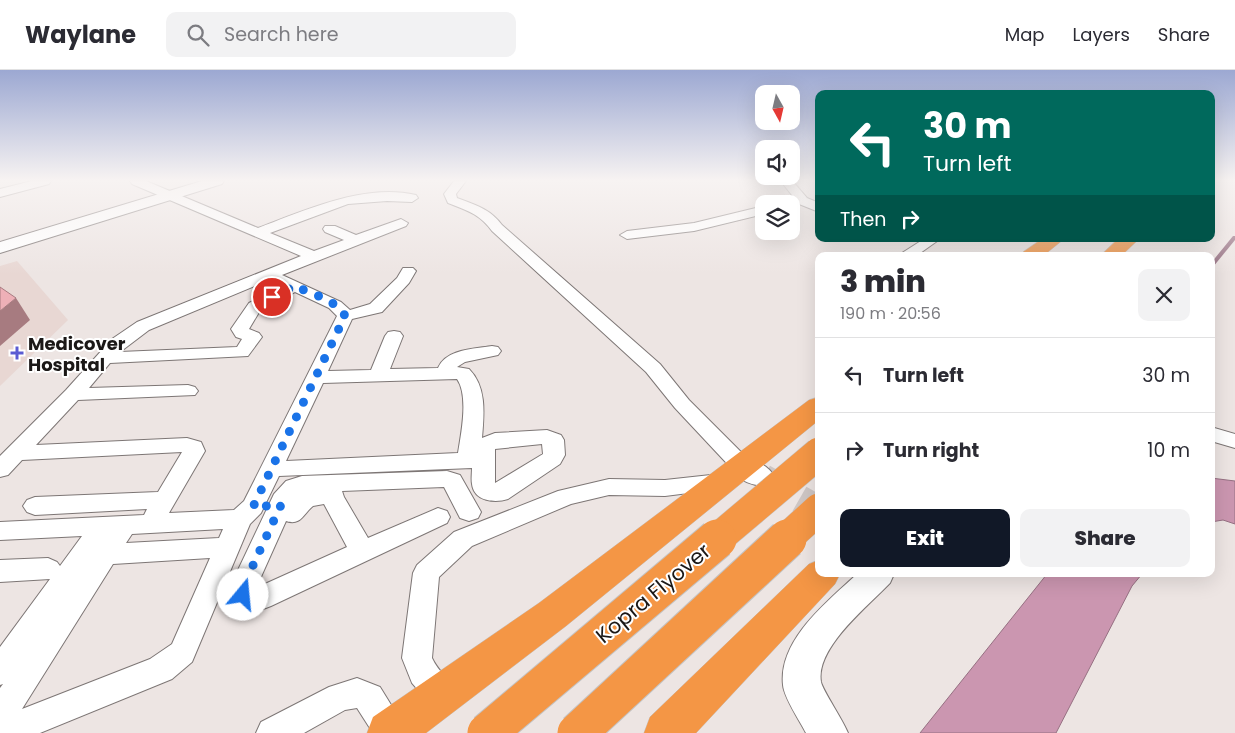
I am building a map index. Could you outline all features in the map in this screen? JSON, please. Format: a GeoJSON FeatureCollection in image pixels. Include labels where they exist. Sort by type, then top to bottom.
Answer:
{"type":"FeatureCollection","features":[{"type":"Feature","properties":{"kind":"highway"},"geometry":{"type":"LineString","coordinates":[[1114,252],[1126,242]]}},
{"type":"Feature","properties":{"kind":"highway"},"geometry":{"type":"LineString","coordinates":[[389,733],[443,696],[741,475],[815,410]]}},
{"type":"Feature","properties":{"kind":"highway","name":"Kopra Flyover"},"geometry":{"type":"LineString","coordinates":[[487,733],[815,456]]}},
{"type":"Feature","properties":{"kind":"highway"},"geometry":{"type":"LineString","coordinates":[[577,733],[815,513]]}},
{"type":"Feature","properties":{"kind":"highway"},"geometry":{"type":"LineString","coordinates":[[666,733],[819,577]]}},
{"type":"Feature","properties":{"kind":"street"},"geometry":{"type":"LineString","coordinates":[[0,240],[99,212]]}},
{"type":"Feature","properties":{"kind":"street"},"geometry":{"type":"LineString","coordinates":[[0,248],[108,212]]}},
{"type":"Feature","properties":{"kind":"street"},"geometry":{"type":"LineString","coordinates":[[211,212],[314,256]]}},
{"type":"Feature","properties":{"kind":"street"},"geometry":{"type":"LineString","coordinates":[[259,232],[313,212]]}},
{"type":"Feature","properties":{"kind":"street"},"geometry":{"type":"LineString","coordinates":[[483,212],[489,216],[497,228],[653,368],[741,475]]}},
{"type":"Feature","properties":{"kind":"street"},"geometry":{"type":"LineString","coordinates":[[627,235],[694,227],[755,212]]}},
{"type":"Feature","properties":{"kind":"street"},"geometry":{"type":"LineString","coordinates":[[8,461],[73,394],[118,343],[143,326],[268,274],[401,223]]}},
{"type":"Feature","properties":{"kind":"street"},"geometry":{"type":"LineString","coordinates":[[694,227],[703,239]]}},
{"type":"Feature","properties":{"kind":"street"},"geometry":{"type":"LineString","coordinates":[[330,229],[356,240]]}},
{"type":"Feature","properties":{"kind":"street"},"geometry":{"type":"LineString","coordinates":[[913,252],[928,242]]}},
{"type":"Feature","properties":{"kind":"street"},"geometry":{"type":"LineString","coordinates":[[2,733],[161,669],[174,661],[182,653],[228,547],[272,469],[345,316],[376,308],[404,280],[408,271]]}},
{"type":"Feature","properties":{"kind":"street"},"geometry":{"type":"LineString","coordinates":[[268,274],[335,305],[342,310],[345,316]]}},
{"type":"Feature","properties":{"kind":"street"},"geometry":{"type":"LineString","coordinates":[[104,358],[242,352],[253,337],[242,333],[240,328],[255,306],[295,286]]}},
{"type":"Feature","properties":{"kind":"street"},"geometry":{"type":"LineString","coordinates":[[379,374],[394,336]]}},
{"type":"Feature","properties":{"kind":"street"},"geometry":{"type":"LineString","coordinates":[[446,372],[450,362],[459,358],[492,351]]}},
{"type":"Feature","properties":{"kind":"street"},"geometry":{"type":"LineString","coordinates":[[272,469],[476,461],[470,381],[462,372],[315,377]]}},
{"type":"Feature","properties":{"kind":"street"},"geometry":{"type":"LineString","coordinates":[[73,394],[188,391]]}},
{"type":"Feature","properties":{"kind":"street"},"geometry":{"type":"LineString","coordinates":[[1215,435],[1235,441]]}},
{"type":"Feature","properties":{"kind":"street"},"geometry":{"type":"LineString","coordinates":[[8,461],[187,445],[193,447],[194,451],[151,524]]}},
{"type":"Feature","properties":{"kind":"street"},"geometry":{"type":"LineString","coordinates":[[443,696],[423,673],[417,658],[426,572],[462,539],[566,497],[609,487],[665,488],[741,475]]}},
{"type":"Feature","properties":{"kind":"street"},"geometry":{"type":"LineString","coordinates":[[438,517],[261,598],[253,601],[246,599],[243,595],[242,589],[287,509],[288,490],[302,484],[441,478],[452,481],[469,512]]}},
{"type":"Feature","properties":{"kind":"street"},"geometry":{"type":"LineString","coordinates":[[0,671],[79,560],[111,536],[151,524],[287,509],[311,496],[340,494],[363,552]]}},
{"type":"Feature","properties":{"kind":"street"},"geometry":{"type":"LineString","coordinates":[[35,506],[165,500]]}},
{"type":"Feature","properties":{"kind":"street"},"geometry":{"type":"LineString","coordinates":[[0,531],[111,536],[228,547]]}},
{"type":"Feature","properties":{"kind":"street"},"geometry":{"type":"LineString","coordinates":[[0,715],[111,536]]}},
{"type":"Feature","properties":{"kind":"street"},"geometry":{"type":"LineString","coordinates":[[0,571],[79,560]]}},
{"type":"Feature","properties":{"kind":"street"},"geometry":{"type":"LineString","coordinates":[[828,733],[802,686],[803,662],[822,630],[875,577]]}},
{"type":"Feature","properties":{"kind":"street"},"geometry":{"type":"LineString","coordinates":[[272,733],[340,697],[357,693],[368,697],[389,733]]}},
{"type":"Feature","properties":{"kind":"shaded area","name":"Medicover Hospital"},"geometry":{"type":"Polygon","coordinates":[[[17,261],[68,320],[0,386],[0,266],[17,261]]]}},
{"type":"Feature","properties":{"kind":"shaded area"},"geometry":{"type":"Polygon","coordinates":[[[1215,478],[1235,481],[1235,524],[1223,520],[1215,521],[1215,478]]]}},
{"type":"Feature","properties":{"kind":"shaded area"},"geometry":{"type":"Polygon","coordinates":[[[1045,577],[1140,577],[1132,586],[1056,733],[920,733],[1045,577]]]}},
{"type":"Feature","properties":{"kind":"building"},"geometry":{"type":"Polygon","coordinates":[[[0,287],[16,298],[0,311],[0,287]]]}},
{"type":"Feature","properties":{"kind":"waterway"},"geometry":{"type":"LineString","coordinates":[[1215,261],[1235,237]]}},
{"type":"Feature","properties":{"kind":"tunnel"},"geometry":{"type":"LineString","coordinates":[[763,478],[815,508]]}},
{"type":"Feature","properties":{"kind":"place","name":"Medicover Hospital"},"geometry":{"type":"Point","coordinates":[17,353]}},
{"type":"Feature","properties":{"kind":"route"},"geometry":{"type":"LineString","coordinates":[[243,595],[242,589],[281,505],[253,507],[345,316],[342,310],[335,305],[295,286],[272,297]]}}]}
